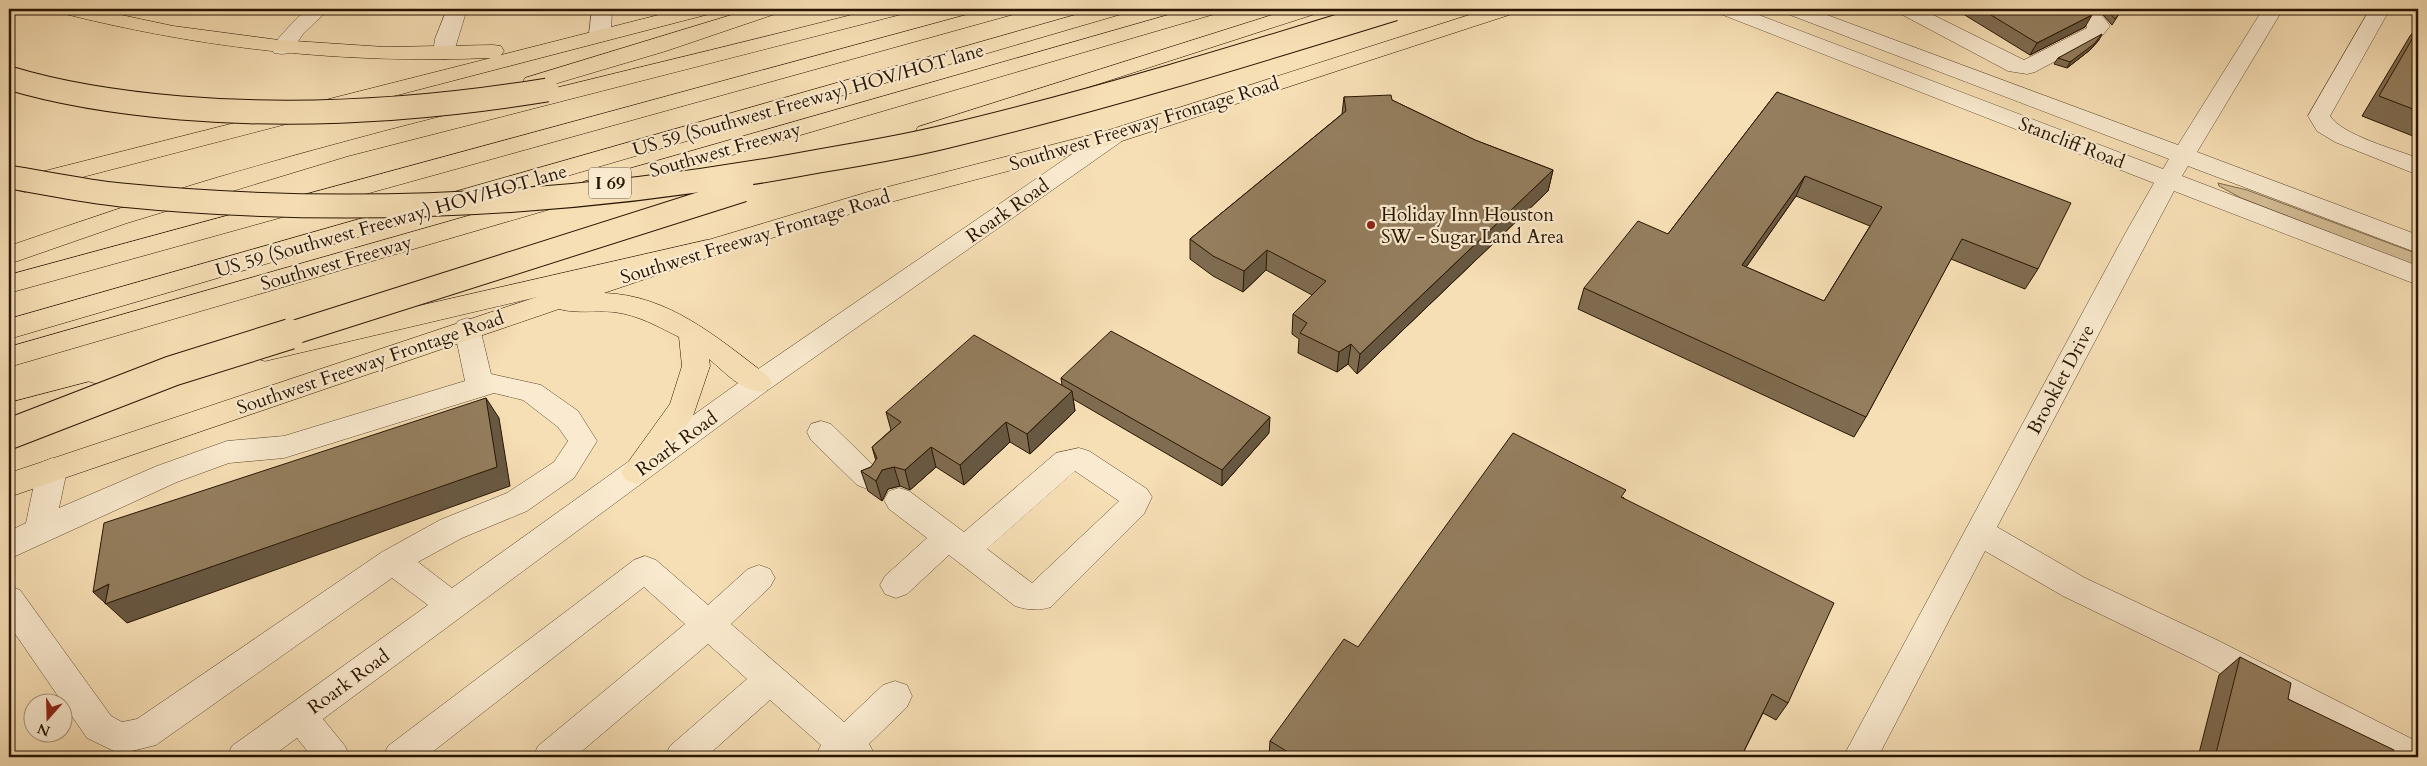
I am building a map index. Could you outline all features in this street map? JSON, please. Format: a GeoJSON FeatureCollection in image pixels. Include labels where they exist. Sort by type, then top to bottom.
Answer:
{"type":"FeatureCollection","features":[{"type":"Feature","properties":{"kind":"main road"},"geometry":{"type":"LineString","coordinates":[[68,9],[166,32],[216,41],[282,48],[379,54],[513,49],[623,30]]}},
{"type":"Feature","properties":{"kind":"main road"},"geometry":{"type":"LineString","coordinates":[[9,188],[706,9]]}},
{"type":"Feature","properties":{"kind":"main road"},"geometry":{"type":"LineString","coordinates":[[9,239],[658,46],[770,9]]}},
{"type":"Feature","properties":{"kind":"main road"},"geometry":{"type":"LineString","coordinates":[[9,255],[104,221],[261,173],[404,134],[899,9]]}},
{"type":"Feature","properties":{"kind":"main road"},"geometry":{"type":"LineString","coordinates":[[9,284],[1011,9]]}},
{"type":"Feature","properties":{"kind":"main road","name":"US 59 (Southwest Freeway) HOV/HOT lane"},"geometry":{"type":"LineString","coordinates":[[9,329],[1118,9]]}},
{"type":"Feature","properties":{"kind":"main road","name":"Southwest Freeway"},"geometry":{"type":"LineString","coordinates":[[9,357],[1211,9]]}},
{"type":"Feature","properties":{"kind":"main road"},"geometry":{"type":"LineString","coordinates":[[9,434],[172,371],[1311,9]]}},
{"type":"Feature","properties":{"kind":"main road"},"geometry":{"type":"LineString","coordinates":[[9,177],[120,195],[308,207],[408,207],[509,202],[608,194],[702,183],[802,166],[942,138],[1196,69],[1394,9]]}},
{"type":"Feature","properties":{"kind":"main road","name":"Southwest Freeway Frontage Road"},"geometry":{"type":"LineString","coordinates":[[9,485],[467,328],[707,249],[877,198],[1114,136],[1508,9]]}},
{"type":"Feature","properties":{"kind":"main road"},"geometry":{"type":"LineString","coordinates":[[9,78],[124,103],[205,111],[290,113],[427,106],[616,81]]}},
{"type":"Feature","properties":{"kind":"main road"},"geometry":{"type":"LineString","coordinates":[[9,414],[56,400],[707,249]]}},
{"type":"Feature","properties":{"kind":"main road"},"geometry":{"type":"LineString","coordinates":[[548,301],[613,303],[647,309],[692,332],[758,383]]}},
{"type":"Feature","properties":{"kind":"main road"},"geometry":{"type":"LineString","coordinates":[[636,472],[683,408],[696,366],[692,332]]}},
{"type":"Feature","properties":{"kind":"street"},"geometry":{"type":"LineString","coordinates":[[282,48],[296,30],[319,9]]}},
{"type":"Feature","properties":{"kind":"street"},"geometry":{"type":"LineString","coordinates":[[444,53],[446,40],[457,9]]}},
{"type":"Feature","properties":{"kind":"street"},"geometry":{"type":"LineString","coordinates":[[600,34],[602,9]]}},
{"type":"Feature","properties":{"kind":"street","name":"Stancliff Road"},"geometry":{"type":"LineString","coordinates":[[1725,9],[2418,276]]}},
{"type":"Feature","properties":{"kind":"street","name":"Stancliff Road"},"geometry":{"type":"LineString","coordinates":[[1792,9],[2418,244]]}},
{"type":"Feature","properties":{"kind":"street"},"geometry":{"type":"LineString","coordinates":[[1906,9],[2006,62],[2027,67],[2095,32],[2099,26],[2092,17],[2075,9]]}},
{"type":"Feature","properties":{"kind":"street","name":"Brooklet Drive"},"geometry":{"type":"LineString","coordinates":[[1860,757],[2168,180],[2273,9]]}},
{"type":"Feature","properties":{"kind":"street"},"geometry":{"type":"LineString","coordinates":[[2380,9],[2319,116],[2325,126],[2343,137],[2418,167]]}},
{"type":"Feature","properties":{"kind":"street"},"geometry":{"type":"LineString","coordinates":[[1818,45],[1835,25]]}},
{"type":"Feature","properties":{"kind":"street","name":"Roark Road"},"geometry":{"type":"LineString","coordinates":[[244,757],[758,383],[1114,136]]}},
{"type":"Feature","properties":{"kind":"street"},"geometry":{"type":"LineString","coordinates":[[467,328],[480,387]]}},
{"type":"Feature","properties":{"kind":"street"},"geometry":{"type":"LineString","coordinates":[[9,546],[39,530],[167,474],[227,452],[284,447],[494,383],[531,392],[568,418],[583,441],[564,470],[517,502],[451,529],[393,560],[144,734],[120,738],[99,727],[9,600]]}},
{"type":"Feature","properties":{"kind":"street"},"geometry":{"type":"LineString","coordinates":[[821,432],[867,477]]}},
{"type":"Feature","properties":{"kind":"street"},"geometry":{"type":"LineString","coordinates":[[896,585],[957,544],[1066,461],[1079,459],[1138,497],[1134,505],[1040,597],[1026,596],[957,544],[899,500]]}},
{"type":"Feature","properties":{"kind":"street"},"geometry":{"type":"LineString","coordinates":[[39,530],[52,470]]}},
{"type":"Feature","properties":{"kind":"street"},"geometry":{"type":"LineString","coordinates":[[1979,532],[2074,587],[2208,651],[2413,757]]}},
{"type":"Feature","properties":{"kind":"street"},"geometry":{"type":"LineString","coordinates":[[393,560],[452,606]]}},
{"type":"Feature","properties":{"kind":"street"},"geometry":{"type":"LineString","coordinates":[[400,757],[645,569],[770,680],[845,753],[896,696]]}},
{"type":"Feature","properties":{"kind":"street"},"geometry":{"type":"LineString","coordinates":[[550,757],[708,624],[759,578]]}},
{"type":"Feature","properties":{"kind":"street"},"geometry":{"type":"LineString","coordinates":[[682,757],[770,680]]}},
{"type":"Feature","properties":{"kind":"street"},"geometry":{"type":"LineString","coordinates":[[300,716],[333,757]]}},
{"type":"Feature","properties":{"kind":"shaded area"},"geometry":{"type":"Polygon","coordinates":[[[2218,183],[2247,190],[2418,254],[2418,267],[2241,198],[2219,186],[2218,183]]]}},
{"type":"Feature","properties":{"kind":"building"},"geometry":{"type":"Polygon","coordinates":[[[1981,9],[2088,9],[2092,15],[2037,43],[1981,9]]]}},
{"type":"Feature","properties":{"kind":"building"},"geometry":{"type":"Polygon","coordinates":[[[2106,9],[2119,14],[2115,19],[2106,9]]]}},
{"type":"Feature","properties":{"kind":"building"},"geometry":{"type":"Polygon","coordinates":[[[2418,29],[2418,111],[2379,96],[2418,29]]]}},
{"type":"Feature","properties":{"kind":"building"},"geometry":{"type":"Polygon","coordinates":[[[2102,34],[2094,44],[2070,62],[2058,58],[2102,34]]]}},
{"type":"Feature","properties":{"kind":"building"},"geometry":{"type":"Polygon","coordinates":[[[1777,92],[2071,203],[2038,269],[1962,239],[1866,417],[1584,288],[1638,221],[1668,234],[1777,92]],[[1805,176],[1742,265],[1824,301],[1882,207],[1805,176]]]}},
{"type":"Feature","properties":{"kind":"building","name":"Holiday Inn Houston SW - Sugar Land Area"},"geometry":{"type":"Polygon","coordinates":[[[1391,95],[1392,100],[1475,140],[1553,170],[1360,354],[1351,344],[1339,352],[1300,333],[1307,323],[1293,314],[1326,281],[1267,250],[1244,271],[1213,256],[1190,239],[1346,111],[1344,97],[1391,95]]]}},
{"type":"Feature","properties":{"kind":"building"},"geometry":{"type":"Polygon","coordinates":[[[1111,331],[1270,417],[1222,470],[1061,378],[1111,331]]]}},
{"type":"Feature","properties":{"kind":"building"},"geometry":{"type":"Polygon","coordinates":[[[974,335],[1072,391],[1027,434],[1006,422],[960,465],[931,447],[905,470],[894,467],[882,470],[876,481],[861,471],[871,467],[877,458],[872,447],[901,422],[886,412],[974,335]]]}},
{"type":"Feature","properties":{"kind":"building"},"geometry":{"type":"Polygon","coordinates":[[[486,398],[497,467],[105,604],[109,584],[93,592],[104,523],[486,398]]]}},
{"type":"Feature","properties":{"kind":"building"},"geometry":{"type":"Polygon","coordinates":[[[1513,433],[1626,490],[1621,497],[1834,603],[1788,703],[1772,694],[1741,757],[1296,757],[1270,741],[1344,639],[1358,647],[1513,433]]]}},
{"type":"Feature","properties":{"kind":"building"},"geometry":{"type":"Polygon","coordinates":[[[2240,657],[2291,683],[2288,699],[2394,750],[2393,757],[2215,757],[2240,657]]]}},
{"type":"Feature","properties":{"kind":"place","name":"Holiday Inn Houston SW - Sugar Land Area"},"geometry":{"type":"Point","coordinates":[1371,225]}}]}
